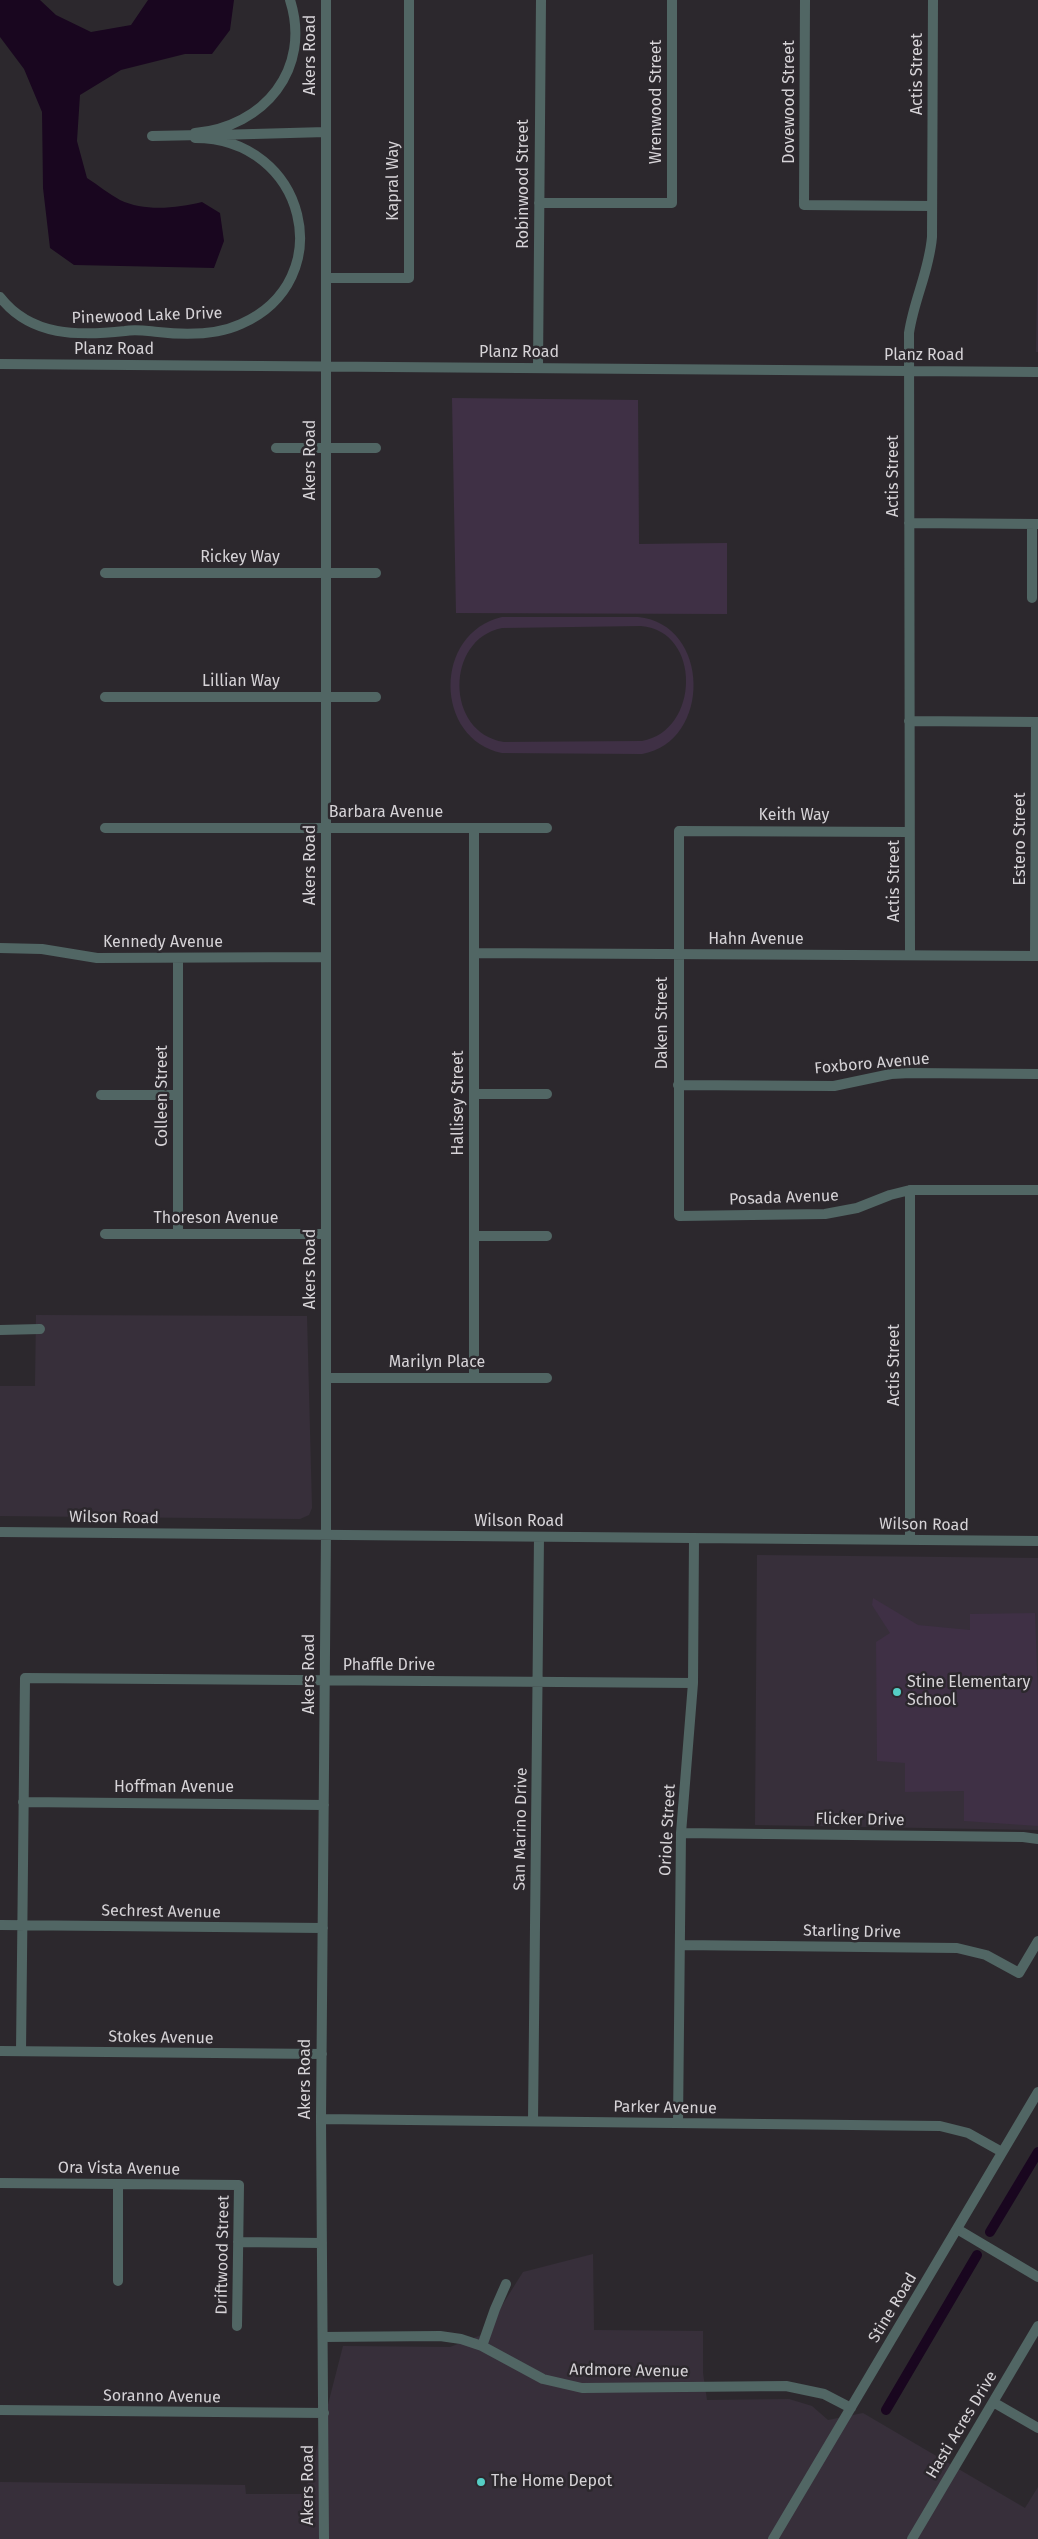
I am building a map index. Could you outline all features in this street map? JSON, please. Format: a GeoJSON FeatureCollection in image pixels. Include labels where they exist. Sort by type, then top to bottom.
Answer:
{"type":"FeatureCollection","features":[{"type":"Feature","properties":{"kind":"street","name":"Pinewood Lake Drive"},"geometry":{"type":"LineString","coordinates":[[195,135],[195,133],[219,130],[241,122],[266,103],[277,91],[285,77],[294,48],[295,14],[290,0]]}},
{"type":"Feature","properties":{"kind":"street","name":"Akers Road"},"geometry":{"type":"LineString","coordinates":[[324,2539],[321,2119],[326,1535],[326,0]]}},
{"type":"Feature","properties":{"kind":"street","name":"Kapral Way"},"geometry":{"type":"LineString","coordinates":[[326,278],[409,278],[409,0]]}},
{"type":"Feature","properties":{"kind":"street","name":"Robinwood Street"},"geometry":{"type":"LineString","coordinates":[[538,368],[541,0]]}},
{"type":"Feature","properties":{"kind":"street","name":"Wrenwood Street"},"geometry":{"type":"LineString","coordinates":[[539,203],[672,203],[672,0]]}},
{"type":"Feature","properties":{"kind":"street","name":"Dovewood Street"},"geometry":{"type":"LineString","coordinates":[[805,0],[804,205],[932,206]]}},
{"type":"Feature","properties":{"kind":"street","name":"Actis Street"},"geometry":{"type":"LineString","coordinates":[[910,955],[908,371],[912,315],[926,276],[930,256],[934,0]]}},
{"type":"Feature","properties":{"kind":"street","name":"Pinewood Lake Drive"},"geometry":{"type":"LineString","coordinates":[[152,136],[326,132]]}},
{"type":"Feature","properties":{"kind":"street","name":"Pinewood Lake Drive"},"geometry":{"type":"LineString","coordinates":[[0,297],[24,319],[50,330],[66,333],[105,333],[127,330],[210,332],[240,325],[266,309],[286,284],[298,254],[299,222],[292,199],[282,178],[259,156],[230,142],[195,138],[195,135]]}},
{"type":"Feature","properties":{"kind":"street","name":"Planz Road"},"geometry":{"type":"LineString","coordinates":[[0,364],[1038,372]]}},
{"type":"Feature","properties":{"kind":"street"},"geometry":{"type":"LineString","coordinates":[[276,448],[376,448]]}},
{"type":"Feature","properties":{"kind":"street"},"geometry":{"type":"LineString","coordinates":[[909,523],[1035,524],[1032,598]]}},
{"type":"Feature","properties":{"kind":"street","name":"Rickey Way"},"geometry":{"type":"LineString","coordinates":[[105,573],[376,573]]}},
{"type":"Feature","properties":{"kind":"street","name":"Lillian Way"},"geometry":{"type":"LineString","coordinates":[[105,697],[376,697]]}},
{"type":"Feature","properties":{"kind":"street"},"geometry":{"type":"LineString","coordinates":[[909,721],[1037,722]]}},
{"type":"Feature","properties":{"kind":"street","name":"Estero Street"},"geometry":{"type":"LineString","coordinates":[[1036,956],[1037,722]]}},
{"type":"Feature","properties":{"kind":"street","name":"Barbara Avenue"},"geometry":{"type":"LineString","coordinates":[[105,828],[547,828]]}},
{"type":"Feature","properties":{"kind":"street","name":"Hallisey Street"},"geometry":{"type":"LineString","coordinates":[[474,828],[474,1378]]}},
{"type":"Feature","properties":{"kind":"street","name":"Keith Way"},"geometry":{"type":"LineString","coordinates":[[679,831],[910,832]]}},
{"type":"Feature","properties":{"kind":"street","name":"Daken Street"},"geometry":{"type":"LineString","coordinates":[[679,831],[679,1216]]}},
{"type":"Feature","properties":{"kind":"street","name":"Kennedy Avenue"},"geometry":{"type":"LineString","coordinates":[[0,948],[42,949],[97,958],[326,958]]}},
{"type":"Feature","properties":{"kind":"street","name":"Hahn Avenue"},"geometry":{"type":"LineString","coordinates":[[474,953],[1036,956]]}},
{"type":"Feature","properties":{"kind":"street","name":"Colleen Street"},"geometry":{"type":"LineString","coordinates":[[178,958],[178,1234]]}},
{"type":"Feature","properties":{"kind":"street","name":"Foxboro Avenue"},"geometry":{"type":"LineString","coordinates":[[678,1085],[834,1086],[891,1074],[1038,1074]]}},
{"type":"Feature","properties":{"kind":"street"},"geometry":{"type":"LineString","coordinates":[[474,1094],[547,1094]]}},
{"type":"Feature","properties":{"kind":"street"},"geometry":{"type":"LineString","coordinates":[[101,1095],[178,1095]]}},
{"type":"Feature","properties":{"kind":"street","name":"Actis Street"},"geometry":{"type":"LineString","coordinates":[[910,1190],[910,1540]]}},
{"type":"Feature","properties":{"kind":"street","name":"Posada Avenue"},"geometry":{"type":"LineString","coordinates":[[679,1216],[825,1214],[857,1208],[890,1195],[910,1190],[1038,1190]]}},
{"type":"Feature","properties":{"kind":"street","name":"Thoreson Avenue"},"geometry":{"type":"LineString","coordinates":[[105,1234],[326,1234]]}},
{"type":"Feature","properties":{"kind":"street"},"geometry":{"type":"LineString","coordinates":[[474,1236],[547,1236]]}},
{"type":"Feature","properties":{"kind":"street"},"geometry":{"type":"LineString","coordinates":[[0,1330],[40,1330]]}},
{"type":"Feature","properties":{"kind":"street","name":"Marilyn Place"},"geometry":{"type":"LineString","coordinates":[[326,1378],[547,1378]]}},
{"type":"Feature","properties":{"kind":"street","name":"Wilson Road"},"geometry":{"type":"LineString","coordinates":[[0,1532],[1038,1541]]}},
{"type":"Feature","properties":{"kind":"street","name":"San Marino Drive"},"geometry":{"type":"LineString","coordinates":[[533,2121],[539,1537]]}},
{"type":"Feature","properties":{"kind":"street","name":"Oriole Street"},"geometry":{"type":"LineString","coordinates":[[678,2123],[681,1834],[693,1684],[694,1538]]}},
{"type":"Feature","properties":{"kind":"street","name":"Phaffle Drive"},"geometry":{"type":"LineString","coordinates":[[24,1802],[24,1678],[693,1684]]}},
{"type":"Feature","properties":{"kind":"street"},"geometry":{"type":"LineString","coordinates":[[21,2052],[24,1802]]}},
{"type":"Feature","properties":{"kind":"street","name":"Hoffman Avenue"},"geometry":{"type":"LineString","coordinates":[[24,1802],[324,1804]]}},
{"type":"Feature","properties":{"kind":"street","name":"Flicker Drive"},"geometry":{"type":"LineString","coordinates":[[681,1834],[1023,1837],[1038,1839]]}},
{"type":"Feature","properties":{"kind":"street","name":"Sechrest Avenue"},"geometry":{"type":"LineString","coordinates":[[0,1925],[323,1928]]}},
{"type":"Feature","properties":{"kind":"street","name":"Starling Drive"},"geometry":{"type":"LineString","coordinates":[[680,1945],[957,1948],[986,1954],[1019,1973],[1038,1941]]}},
{"type":"Feature","properties":{"kind":"street","name":"Stokes Avenue"},"geometry":{"type":"LineString","coordinates":[[0,2051],[322,2054]]}},
{"type":"Feature","properties":{"kind":"street","name":"Stine Road"},"geometry":{"type":"LineString","coordinates":[[773,2539],[1038,2092]]}},
{"type":"Feature","properties":{"kind":"street","name":"Parker Avenue"},"geometry":{"type":"LineString","coordinates":[[321,2119],[940,2126],[968,2133],[1002,2152]]}},
{"type":"Feature","properties":{"kind":"street","name":"Ora Vista Avenue"},"geometry":{"type":"LineString","coordinates":[[0,2183],[239,2185]]}},
{"type":"Feature","properties":{"kind":"street"},"geometry":{"type":"LineString","coordinates":[[118,2184],[118,2280]]}},
{"type":"Feature","properties":{"kind":"street","name":"Driftwood Street"},"geometry":{"type":"LineString","coordinates":[[237,2326],[239,2185]]}},
{"type":"Feature","properties":{"kind":"street"},"geometry":{"type":"LineString","coordinates":[[957,2229],[1038,2277]]}},
{"type":"Feature","properties":{"kind":"street"},"geometry":{"type":"LineString","coordinates":[[238,2242],[322,2243]]}},
{"type":"Feature","properties":{"kind":"street"},"geometry":{"type":"LineString","coordinates":[[482,2346],[506,2284]]}},
{"type":"Feature","properties":{"kind":"street","name":"Hasti Acres Drive"},"geometry":{"type":"LineString","coordinates":[[912,2539],[1038,2326]]}},
{"type":"Feature","properties":{"kind":"street","name":"Ardmore Avenue"},"geometry":{"type":"LineString","coordinates":[[323,2337],[440,2336],[482,2346],[526,2372],[563,2385],[582,2388],[786,2386],[824,2394],[851,2408]]}},
{"type":"Feature","properties":{"kind":"street"},"geometry":{"type":"LineString","coordinates":[[993,2402],[1038,2428]]}},
{"type":"Feature","properties":{"kind":"street","name":"Soranno Avenue"},"geometry":{"type":"LineString","coordinates":[[0,2410],[324,2413]]}},
{"type":"Feature","properties":{"kind":"shaded area"},"geometry":{"type":"Polygon","coordinates":[[[0,0],[40,0],[56,15],[91,32],[131,25],[148,0],[234,0],[230,30],[212,54],[185,54],[121,70],[80,95],[77,141],[87,178],[116,198],[130,204],[161,208],[202,202],[220,213],[224,241],[214,268],[74,265],[50,248],[43,188],[42,112],[24,69],[0,37],[0,0]]]}},
{"type":"Feature","properties":{"kind":"shaded area"},"geometry":{"type":"Polygon","coordinates":[[[1038,241],[1038,352],[1036,352],[1038,241]]]}},
{"type":"Feature","properties":{"kind":"shaded area"},"geometry":{"type":"Polygon","coordinates":[[[452,398],[638,400],[639,544],[727,543],[727,614],[456,613],[452,398]]]}},
{"type":"Feature","properties":{"kind":"shaded area"},"geometry":{"type":"Polygon","coordinates":[[[502,617],[638,617],[662,624],[679,640],[690,660],[694,684],[691,707],[681,729],[665,745],[642,754],[502,753],[480,744],[464,728],[454,708],[451,686],[454,663],[463,643],[479,627],[502,617]],[[641,626],[502,628],[483,636],[470,649],[462,667],[459,686],[462,705],[471,722],[485,735],[504,742],[642,741],[661,733],[675,720],[683,702],[686,682],[683,662],[675,645],[661,632],[641,626]]]}},
{"type":"Feature","properties":{"kind":"shaded area"},"geometry":{"type":"Polygon","coordinates":[[[36,1315],[307,1316],[312,1508],[309,1515],[300,1519],[0,1516],[0,1386],[35,1386],[36,1315]]]}},
{"type":"Feature","properties":{"kind":"shaded area","name":"Stine Elementary School"},"geometry":{"type":"Polygon","coordinates":[[[757,1555],[1038,1558],[1038,1830],[755,1825],[757,1555]]]}},
{"type":"Feature","properties":{"kind":"shaded area"},"geometry":{"type":"Polygon","coordinates":[[[873,1598],[918,1625],[970,1630],[970,1614],[1035,1613],[1038,1695],[1038,1826],[964,1821],[964,1791],[905,1792],[905,1763],[877,1761],[876,1642],[890,1633],[872,1605],[873,1598]]]}},
{"type":"Feature","properties":{"kind":"shaded area"},"geometry":{"type":"Polygon","coordinates":[[[593,2254],[594,2330],[703,2331],[703,2373],[707,2400],[789,2399],[812,2406],[828,2420],[863,2413],[1025,2508],[1038,2487],[1038,2539],[0,2539],[0,2482],[245,2485],[246,2494],[305,2494],[343,2346],[450,2347],[484,2334],[523,2272],[593,2254]]]}},
{"type":"Feature","properties":{"kind":"waterway"},"geometry":{"type":"LineString","coordinates":[[990,2232],[1038,2152]]}},
{"type":"Feature","properties":{"kind":"waterway"},"geometry":{"type":"LineString","coordinates":[[886,2410],[977,2255]]}},
{"type":"Feature","properties":{"kind":"place","name":"Stine Elementary School"},"geometry":{"type":"Point","coordinates":[897,1692]}},
{"type":"Feature","properties":{"kind":"place","name":"The Home Depot"},"geometry":{"type":"Point","coordinates":[481,2482]}}]}
